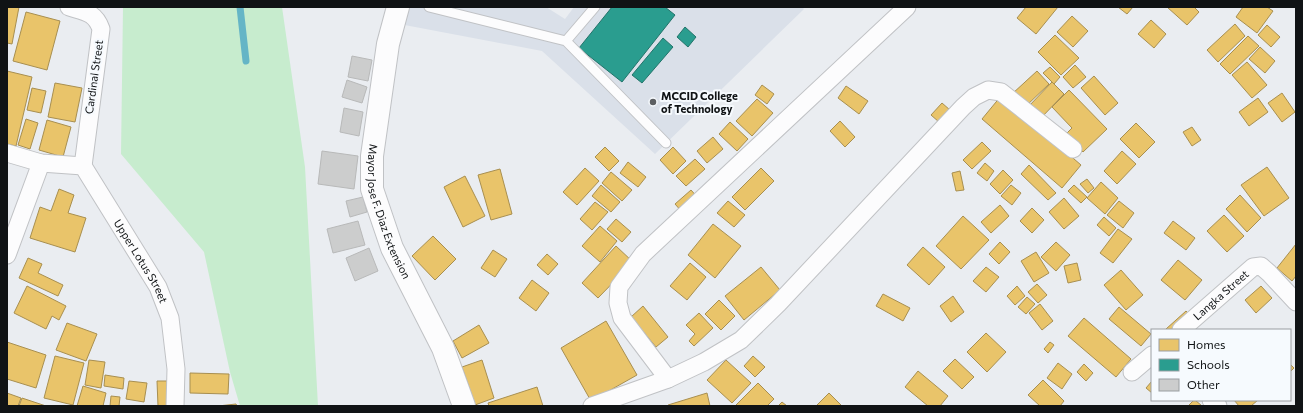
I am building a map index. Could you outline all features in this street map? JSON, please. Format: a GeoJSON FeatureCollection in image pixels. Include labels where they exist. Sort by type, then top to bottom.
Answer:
{"type":"FeatureCollection","features":[{"type":"Feature","properties":{"kind":"street","name":"Cardinal Street"},"geometry":{"type":"LineString","coordinates":[[69,7],[89,13],[98,20],[100,29],[83,166]]}},
{"type":"Feature","properties":{"kind":"street","name":"Mayor Jose F. Diaz Extension"},"geometry":{"type":"LineString","coordinates":[[398,7],[388,44],[372,156],[372,189],[392,248],[443,348],[464,406]]}},
{"type":"Feature","properties":{"kind":"street"},"geometry":{"type":"LineString","coordinates":[[668,379],[622,318],[618,303],[620,287],[643,254],[907,7]]}},
{"type":"Feature","properties":{"kind":"street"},"geometry":{"type":"LineString","coordinates":[[592,406],[668,379],[704,362],[741,340],[778,304],[957,112],[974,97],[988,90],[1002,92],[1073,149]]}},
{"type":"Feature","properties":{"kind":"street"},"geometry":{"type":"LineString","coordinates":[[7,153],[41,163],[83,166]]}},
{"type":"Feature","properties":{"kind":"street"},"geometry":{"type":"LineString","coordinates":[[7,255],[41,163]]}},
{"type":"Feature","properties":{"kind":"street","name":"Upper Lotus Street"},"geometry":{"type":"LineString","coordinates":[[83,166],[158,287],[170,318],[176,369],[175,406]]}},
{"type":"Feature","properties":{"kind":"street","name":"Langka Street"},"geometry":{"type":"LineString","coordinates":[[1182,329],[1253,267],[1261,266],[1265,269],[1296,302]]}},
{"type":"Feature","properties":{"kind":"street"},"geometry":{"type":"LineString","coordinates":[[1132,372],[1151,356]]}},
{"type":"Feature","properties":{"kind":"lane"},"geometry":{"type":"LineString","coordinates":[[429,7],[566,41],[666,143]]}},
{"type":"Feature","properties":{"kind":"lane"},"geometry":{"type":"LineString","coordinates":[[566,41],[595,7]]}},
{"type":"Feature","properties":{"kind":"shaded area","name":"MCCID College of Technology"},"geometry":{"type":"Polygon","coordinates":[[[403,7],[546,7],[565,19],[574,7],[802,7],[804,9],[655,154],[542,51],[394,23],[403,7]]]}},
{"type":"Feature","properties":{"kind":"green space"},"geometry":{"type":"Polygon","coordinates":[[[123,7],[282,7],[305,167],[318,406],[240,406],[230,372],[204,252],[121,154],[123,7]]]}},
{"type":"Feature","properties":{"kind":"building: Homes"},"geometry":{"type":"Polygon","coordinates":[[[7,7],[19,7],[12,44],[7,43],[7,7]]]}},
{"type":"Feature","properties":{"kind":"building: Homes"},"geometry":{"type":"Polygon","coordinates":[[[1026,7],[1058,7],[1036,34],[1017,18],[1026,7]]]}},
{"type":"Feature","properties":{"kind":"building: Homes"},"geometry":{"type":"Polygon","coordinates":[[[1118,7],[1133,7],[1127,14],[1118,7]]]}},
{"type":"Feature","properties":{"kind":"building: Homes"},"geometry":{"type":"Polygon","coordinates":[[[1167,7],[1194,7],[1199,12],[1187,25],[1167,7]]]}},
{"type":"Feature","properties":{"kind":"building: Homes"},"geometry":{"type":"Polygon","coordinates":[[[1243,7],[1267,7],[1273,11],[1257,33],[1236,17],[1243,7]]]}},
{"type":"Feature","properties":{"kind":"building: Homes"},"geometry":{"type":"Polygon","coordinates":[[[26,12],[60,21],[47,70],[13,61],[26,12]]]}},
{"type":"Feature","properties":{"kind":"building: Homes"},"geometry":{"type":"Polygon","coordinates":[[[1072,16],[1088,31],[1073,47],[1057,32],[1072,16]]]}},
{"type":"Feature","properties":{"kind":"building: Homes"},"geometry":{"type":"Polygon","coordinates":[[[1151,20],[1166,34],[1154,48],[1138,34],[1151,20]]]}},
{"type":"Feature","properties":{"kind":"building: Homes"},"geometry":{"type":"Polygon","coordinates":[[[1235,24],[1245,36],[1218,62],[1207,50],[1235,24]]]}},
{"type":"Feature","properties":{"kind":"building: Homes"},"geometry":{"type":"Polygon","coordinates":[[[1267,25],[1280,37],[1271,47],[1258,35],[1267,25]]]}},
{"type":"Feature","properties":{"kind":"building: Homes"},"geometry":{"type":"Polygon","coordinates":[[[1055,35],[1079,58],[1061,75],[1038,52],[1055,35]]]}},
{"type":"Feature","properties":{"kind":"building: Homes"},"geometry":{"type":"Polygon","coordinates":[[[1248,36],[1259,46],[1230,74],[1220,64],[1248,36]]]}},
{"type":"Feature","properties":{"kind":"building: Homes"},"geometry":{"type":"Polygon","coordinates":[[[1260,47],[1275,61],[1265,73],[1249,59],[1260,47]]]}},
{"type":"Feature","properties":{"kind":"building: Homes"},"geometry":{"type":"Polygon","coordinates":[[[1247,62],[1267,85],[1252,98],[1232,75],[1247,62]]]}},
{"type":"Feature","properties":{"kind":"building: Homes"},"geometry":{"type":"Polygon","coordinates":[[[1075,65],[1086,77],[1073,88],[1063,77],[1075,65]]]}},
{"type":"Feature","properties":{"kind":"building: Homes"},"geometry":{"type":"Polygon","coordinates":[[[1050,67],[1060,77],[1054,84],[1043,73],[1050,67]]]}},
{"type":"Feature","properties":{"kind":"building: Homes"},"geometry":{"type":"Polygon","coordinates":[[[7,71],[32,77],[16,146],[7,144],[7,71]]]}},
{"type":"Feature","properties":{"kind":"building: Homes"},"geometry":{"type":"Polygon","coordinates":[[[1037,71],[1049,84],[1025,107],[1012,94],[1037,71]]]}},
{"type":"Feature","properties":{"kind":"building: Homes"},"geometry":{"type":"Polygon","coordinates":[[[1094,76],[1118,103],[1105,115],[1081,88],[1094,76]]]}},
{"type":"Feature","properties":{"kind":"building: Homes"},"geometry":{"type":"Polygon","coordinates":[[[1052,82],[1064,94],[1040,119],[1028,107],[1052,82]]]}},
{"type":"Feature","properties":{"kind":"building: Homes"},"geometry":{"type":"Polygon","coordinates":[[[55,83],[82,88],[75,122],[48,117],[55,83]]]}},
{"type":"Feature","properties":{"kind":"building: Homes"},"geometry":{"type":"Polygon","coordinates":[[[762,85],[774,94],[767,104],[755,95],[762,85]]]}},
{"type":"Feature","properties":{"kind":"building: Homes"},"geometry":{"type":"Polygon","coordinates":[[[846,86],[868,101],[859,114],[838,98],[846,86]]]}},
{"type":"Feature","properties":{"kind":"building: Homes"},"geometry":{"type":"Polygon","coordinates":[[[32,88],[46,91],[41,113],[27,110],[32,88]]]}},
{"type":"Feature","properties":{"kind":"building: Homes"},"geometry":{"type":"Polygon","coordinates":[[[1069,90],[1107,129],[1083,152],[1066,134],[1072,128],[1052,107],[1069,90]]]}},
{"type":"Feature","properties":{"kind":"building: Homes"},"geometry":{"type":"Polygon","coordinates":[[[1282,93],[1295,112],[1282,122],[1268,103],[1282,93]]]}},
{"type":"Feature","properties":{"kind":"building: Homes"},"geometry":{"type":"Polygon","coordinates":[[[1001,96],[1081,165],[1062,188],[982,119],[1001,96]]]}},
{"type":"Feature","properties":{"kind":"building: Homes"},"geometry":{"type":"Polygon","coordinates":[[[1258,98],[1268,112],[1249,126],[1239,112],[1258,98]]]}},
{"type":"Feature","properties":{"kind":"building: Homes"},"geometry":{"type":"Polygon","coordinates":[[[757,99],[773,113],[752,136],[736,121],[757,99]]]}},
{"type":"Feature","properties":{"kind":"building: Homes"},"geometry":{"type":"Polygon","coordinates":[[[942,103],[950,110],[939,122],[931,115],[942,103]]]}},
{"type":"Feature","properties":{"kind":"building: Homes"},"geometry":{"type":"Polygon","coordinates":[[[26,119],[38,123],[30,149],[18,145],[26,119]]]}},
{"type":"Feature","properties":{"kind":"building: Homes"},"geometry":{"type":"Polygon","coordinates":[[[47,120],[71,127],[63,157],[39,150],[47,120]]]}},
{"type":"Feature","properties":{"kind":"building: Homes"},"geometry":{"type":"Polygon","coordinates":[[[840,121],[855,137],[845,147],[830,131],[840,121]]]}},
{"type":"Feature","properties":{"kind":"building: Homes"},"geometry":{"type":"Polygon","coordinates":[[[730,122],[748,139],[737,151],[719,134],[730,122]]]}},
{"type":"Feature","properties":{"kind":"building: Homes"},"geometry":{"type":"Polygon","coordinates":[[[1136,123],[1155,142],[1139,158],[1120,139],[1136,123]]]}},
{"type":"Feature","properties":{"kind":"building: Homes"},"geometry":{"type":"Polygon","coordinates":[[[1192,127],[1201,140],[1192,146],[1183,132],[1192,127]]]}},
{"type":"Feature","properties":{"kind":"building: Homes"},"geometry":{"type":"Polygon","coordinates":[[[713,137],[723,149],[707,163],[697,151],[713,137]]]}},
{"type":"Feature","properties":{"kind":"building: Homes"},"geometry":{"type":"Polygon","coordinates":[[[982,142],[991,151],[972,169],[963,160],[982,142]]]}},
{"type":"Feature","properties":{"kind":"building: Homes"},"geometry":{"type":"Polygon","coordinates":[[[605,147],[619,161],[609,171],[595,157],[605,147]]]}},
{"type":"Feature","properties":{"kind":"building: Homes"},"geometry":{"type":"Polygon","coordinates":[[[673,147],[686,161],[673,174],[660,160],[673,147]]]}},
{"type":"Feature","properties":{"kind":"building: Homes"},"geometry":{"type":"Polygon","coordinates":[[[1122,151],[1136,164],[1117,184],[1104,171],[1122,151]]]}},
{"type":"Feature","properties":{"kind":"building: Homes"},"geometry":{"type":"Polygon","coordinates":[[[695,159],[705,169],[686,186],[676,176],[695,159]]]}},
{"type":"Feature","properties":{"kind":"building: Homes"},"geometry":{"type":"Polygon","coordinates":[[[628,162],[646,177],[638,187],[620,173],[628,162]]]}},
{"type":"Feature","properties":{"kind":"building: Homes"},"geometry":{"type":"Polygon","coordinates":[[[985,163],[994,171],[987,181],[977,173],[985,163]]]}},
{"type":"Feature","properties":{"kind":"building: Homes"},"geometry":{"type":"Polygon","coordinates":[[[1029,165],[1056,193],[1048,200],[1021,174],[1029,165]]]}},
{"type":"Feature","properties":{"kind":"building: Homes"},"geometry":{"type":"Polygon","coordinates":[[[1267,167],[1289,198],[1264,216],[1241,185],[1267,167]]]}},
{"type":"Feature","properties":{"kind":"building: Homes"},"geometry":{"type":"Polygon","coordinates":[[[585,168],[599,181],[577,205],[563,192],[585,168]]]}},
{"type":"Feature","properties":{"kind":"building: Homes"},"geometry":{"type":"Polygon","coordinates":[[[761,168],[774,181],[745,210],[732,197],[761,168]]]}},
{"type":"Feature","properties":{"kind":"building: Homes"},"geometry":{"type":"Polygon","coordinates":[[[500,169],[512,214],[491,220],[478,175],[500,169]]]}},
{"type":"Feature","properties":{"kind":"building: Homes"},"geometry":{"type":"Polygon","coordinates":[[[1003,170],[1013,180],[1000,194],[990,184],[1003,170]]]}},
{"type":"Feature","properties":{"kind":"building: Homes"},"geometry":{"type":"Polygon","coordinates":[[[960,171],[964,190],[956,191],[952,173],[960,171]]]}},
{"type":"Feature","properties":{"kind":"building: Homes"},"geometry":{"type":"Polygon","coordinates":[[[611,172],[632,190],[622,201],[602,183],[611,172]]]}},
{"type":"Feature","properties":{"kind":"building: Homes"},"geometry":{"type":"Polygon","coordinates":[[[465,176],[485,216],[463,227],[444,187],[465,176]]]}},
{"type":"Feature","properties":{"kind":"building: Homes"},"geometry":{"type":"Polygon","coordinates":[[[1087,179],[1094,188],[1088,193],[1080,184],[1087,179]]]}},
{"type":"Feature","properties":{"kind":"building: Homes"},"geometry":{"type":"Polygon","coordinates":[[[1101,182],[1118,198],[1105,214],[1087,198],[1101,182]]]}},
{"type":"Feature","properties":{"kind":"building: Homes"},"geometry":{"type":"Polygon","coordinates":[[[601,185],[620,202],[611,212],[592,196],[601,185]]]}},
{"type":"Feature","properties":{"kind":"building: Homes"},"geometry":{"type":"Polygon","coordinates":[[[1011,185],[1021,193],[1012,205],[1001,196],[1011,185]]]}},
{"type":"Feature","properties":{"kind":"building: Homes"},"geometry":{"type":"Polygon","coordinates":[[[1074,185],[1087,197],[1081,203],[1068,191],[1074,185]]]}},
{"type":"Feature","properties":{"kind":"building: Homes"},"geometry":{"type":"Polygon","coordinates":[[[59,189],[74,195],[68,213],[86,218],[75,252],[30,238],[40,207],[51,211],[59,189]]]}},
{"type":"Feature","properties":{"kind":"building: Homes"},"geometry":{"type":"Polygon","coordinates":[[[691,190],[699,199],[683,213],[675,204],[691,190]]]}},
{"type":"Feature","properties":{"kind":"building: Homes"},"geometry":{"type":"Polygon","coordinates":[[[1240,195],[1261,218],[1247,232],[1226,209],[1240,195]]]}},
{"type":"Feature","properties":{"kind":"building: Homes"},"geometry":{"type":"Polygon","coordinates":[[[1064,198],[1079,216],[1064,229],[1049,212],[1064,198]]]}},
{"type":"Feature","properties":{"kind":"building: Homes"},"geometry":{"type":"Polygon","coordinates":[[[728,201],[745,215],[734,227],[717,213],[728,201]]]}},
{"type":"Feature","properties":{"kind":"building: Homes"},"geometry":{"type":"Polygon","coordinates":[[[1119,201],[1134,213],[1123,228],[1107,215],[1119,201]]]}},
{"type":"Feature","properties":{"kind":"building: Homes"},"geometry":{"type":"Polygon","coordinates":[[[595,202],[608,212],[592,230],[580,219],[595,202]]]}},
{"type":"Feature","properties":{"kind":"building: Homes"},"geometry":{"type":"Polygon","coordinates":[[[1000,205],[1009,216],[991,233],[981,222],[1000,205]]]}},
{"type":"Feature","properties":{"kind":"building: Homes"},"geometry":{"type":"Polygon","coordinates":[[[1032,208],[1044,220],[1032,233],[1020,221],[1032,208]]]}},
{"type":"Feature","properties":{"kind":"building: Homes"},"geometry":{"type":"Polygon","coordinates":[[[1224,215],[1244,236],[1227,252],[1207,231],[1224,215]]]}},
{"type":"Feature","properties":{"kind":"building: Homes"},"geometry":{"type":"Polygon","coordinates":[[[963,216],[989,240],[961,269],[936,246],[963,216]]]}},
{"type":"Feature","properties":{"kind":"building: Homes"},"geometry":{"type":"Polygon","coordinates":[[[1104,217],[1116,228],[1109,236],[1097,225],[1104,217]]]}},
{"type":"Feature","properties":{"kind":"building: Homes"},"geometry":{"type":"Polygon","coordinates":[[[616,219],[631,232],[622,242],[607,229],[616,219]]]}},
{"type":"Feature","properties":{"kind":"building: Homes"},"geometry":{"type":"Polygon","coordinates":[[[1173,221],[1195,238],[1186,250],[1164,233],[1173,221]]]}},
{"type":"Feature","properties":{"kind":"building: Homes"},"geometry":{"type":"Polygon","coordinates":[[[713,224],[741,246],[715,278],[688,255],[713,224]]]}},
{"type":"Feature","properties":{"kind":"building: Homes"},"geometry":{"type":"Polygon","coordinates":[[[600,226],[617,241],[600,262],[582,246],[600,226]]]}},
{"type":"Feature","properties":{"kind":"building: Homes"},"geometry":{"type":"Polygon","coordinates":[[[1118,229],[1132,239],[1113,263],[1100,253],[1118,229]]]}},
{"type":"Feature","properties":{"kind":"building: Homes"},"geometry":{"type":"Polygon","coordinates":[[[433,236],[456,259],[435,280],[412,256],[433,236]]]}},
{"type":"Feature","properties":{"kind":"building: Homes"},"geometry":{"type":"Polygon","coordinates":[[[1000,242],[1010,252],[999,264],[989,254],[1000,242]]]}},
{"type":"Feature","properties":{"kind":"building: Homes"},"geometry":{"type":"Polygon","coordinates":[[[1056,242],[1070,255],[1056,271],[1041,257],[1056,242]]]}},
{"type":"Feature","properties":{"kind":"building: Homes"},"geometry":{"type":"Polygon","coordinates":[[[1296,244],[1296,276],[1292,281],[1277,268],[1296,244]]]}},
{"type":"Feature","properties":{"kind":"building: Homes"},"geometry":{"type":"Polygon","coordinates":[[[616,246],[633,262],[598,298],[582,283],[616,246]]]}},
{"type":"Feature","properties":{"kind":"building: Homes"},"geometry":{"type":"Polygon","coordinates":[[[923,247],[945,267],[929,285],[907,265],[923,247]]]}},
{"type":"Feature","properties":{"kind":"building: Homes"},"geometry":{"type":"Polygon","coordinates":[[[493,250],[507,259],[495,277],[481,268],[493,250]]]}},
{"type":"Feature","properties":{"kind":"building: Homes"},"geometry":{"type":"Polygon","coordinates":[[[1036,252],[1049,273],[1034,282],[1021,261],[1036,252]]]}},
{"type":"Feature","properties":{"kind":"building: Homes"},"geometry":{"type":"Polygon","coordinates":[[[547,254],[558,264],[548,275],[537,265],[547,254]]]}},
{"type":"Feature","properties":{"kind":"building: Homes"},"geometry":{"type":"Polygon","coordinates":[[[28,258],[42,264],[38,273],[63,285],[58,296],[19,278],[28,258]]]}},
{"type":"Feature","properties":{"kind":"building: Homes"},"geometry":{"type":"Polygon","coordinates":[[[1178,260],[1202,280],[1185,300],[1161,280],[1178,260]]]}},
{"type":"Feature","properties":{"kind":"building: Homes"},"geometry":{"type":"Polygon","coordinates":[[[690,263],[706,277],[687,300],[670,286],[690,263]]]}},
{"type":"Feature","properties":{"kind":"building: Homes"},"geometry":{"type":"Polygon","coordinates":[[[1077,263],[1081,280],[1068,283],[1064,266],[1077,263]]]}},
{"type":"Feature","properties":{"kind":"building: Homes"},"geometry":{"type":"Polygon","coordinates":[[[761,267],[780,290],[744,320],[725,296],[761,267]]]}},
{"type":"Feature","properties":{"kind":"building: Homes"},"geometry":{"type":"Polygon","coordinates":[[[986,267],[999,277],[986,292],[973,281],[986,267]]]}},
{"type":"Feature","properties":{"kind":"building: Homes"},"geometry":{"type":"Polygon","coordinates":[[[1121,270],[1143,295],[1126,310],[1104,285],[1121,270]]]}},
{"type":"Feature","properties":{"kind":"building: Homes"},"geometry":{"type":"Polygon","coordinates":[[[532,280],[549,293],[536,311],[519,298],[532,280]]]}},
{"type":"Feature","properties":{"kind":"building: Homes"},"geometry":{"type":"Polygon","coordinates":[[[1037,284],[1047,295],[1038,303],[1028,292],[1037,284]]]}},
{"type":"Feature","properties":{"kind":"building: Homes"},"geometry":{"type":"Polygon","coordinates":[[[27,286],[66,306],[59,320],[52,316],[46,329],[14,313],[27,286]]]}},
{"type":"Feature","properties":{"kind":"building: Homes"},"geometry":{"type":"Polygon","coordinates":[[[1017,286],[1025,296],[1015,305],[1007,296],[1017,286]]]}},
{"type":"Feature","properties":{"kind":"building: Homes"},"geometry":{"type":"Polygon","coordinates":[[[1261,286],[1272,298],[1256,313],[1245,300],[1261,286]]]}},
{"type":"Feature","properties":{"kind":"building: Homes"},"geometry":{"type":"Polygon","coordinates":[[[883,294],[910,308],[903,321],[876,306],[883,294]]]}},
{"type":"Feature","properties":{"kind":"building: Homes"},"geometry":{"type":"Polygon","coordinates":[[[953,296],[964,312],[951,322],[940,306],[953,296]]]}},
{"type":"Feature","properties":{"kind":"building: Homes"},"geometry":{"type":"Polygon","coordinates":[[[1027,297],[1035,304],[1026,314],[1018,307],[1027,297]]]}},
{"type":"Feature","properties":{"kind":"building: Homes"},"geometry":{"type":"Polygon","coordinates":[[[719,300],[735,316],[721,330],[705,314],[719,300]]]}},
{"type":"Feature","properties":{"kind":"building: Homes"},"geometry":{"type":"Polygon","coordinates":[[[1040,304],[1053,321],[1042,330],[1029,313],[1040,304]]]}},
{"type":"Feature","properties":{"kind":"building: Homes"},"geometry":{"type":"Polygon","coordinates":[[[643,306],[668,337],[656,347],[631,317],[643,306]]]}},
{"type":"Feature","properties":{"kind":"building: Homes"},"geometry":{"type":"Polygon","coordinates":[[[1119,307],[1151,334],[1141,346],[1109,319],[1119,307]]]}},
{"type":"Feature","properties":{"kind":"building: Homes"},"geometry":{"type":"Polygon","coordinates":[[[1186,311],[1191,316],[1177,329],[1166,329],[1186,311]]]}},
{"type":"Feature","properties":{"kind":"building: Homes"},"geometry":{"type":"Polygon","coordinates":[[[699,313],[713,328],[694,346],[689,341],[695,334],[686,325],[699,313]]]}},
{"type":"Feature","properties":{"kind":"building: Homes"},"geometry":{"type":"Polygon","coordinates":[[[1084,318],[1131,359],[1116,377],[1068,336],[1084,318]]]}},
{"type":"Feature","properties":{"kind":"building: Homes"},"geometry":{"type":"Polygon","coordinates":[[[606,321],[637,375],[591,401],[561,348],[606,321]]]}},
{"type":"Feature","properties":{"kind":"building: Homes"},"geometry":{"type":"Polygon","coordinates":[[[67,323],[97,334],[86,361],[56,350],[67,323]]]}},
{"type":"Feature","properties":{"kind":"building: Homes"},"geometry":{"type":"Polygon","coordinates":[[[479,325],[489,343],[462,358],[453,341],[479,325]]]}},
{"type":"Feature","properties":{"kind":"building: Homes"},"geometry":{"type":"Polygon","coordinates":[[[986,333],[1006,352],[987,372],[967,352],[986,333]]]}},
{"type":"Feature","properties":{"kind":"building: Homes"},"geometry":{"type":"Polygon","coordinates":[[[7,342],[46,355],[36,388],[7,379],[7,342]]]}},
{"type":"Feature","properties":{"kind":"building: Homes"},"geometry":{"type":"Polygon","coordinates":[[[1050,342],[1054,345],[1048,353],[1044,349],[1050,342]]]}},
{"type":"Feature","properties":{"kind":"building: Homes"},"geometry":{"type":"Polygon","coordinates":[[[55,356],[84,363],[73,405],[44,398],[55,356]]]}},
{"type":"Feature","properties":{"kind":"building: Homes"},"geometry":{"type":"Polygon","coordinates":[[[753,356],[765,367],[755,377],[744,366],[753,356]]]}},
{"type":"Feature","properties":{"kind":"building: Homes"},"geometry":{"type":"Polygon","coordinates":[[[955,359],[974,377],[962,389],[943,371],[955,359]]]}},
{"type":"Feature","properties":{"kind":"building: Homes"},"geometry":{"type":"Polygon","coordinates":[[[89,360],[105,362],[101,388],[85,385],[89,360]]]}},
{"type":"Feature","properties":{"kind":"building: Homes"},"geometry":{"type":"Polygon","coordinates":[[[482,360],[494,398],[475,405],[462,367],[482,360]]]}},
{"type":"Feature","properties":{"kind":"building: Homes"},"geometry":{"type":"Polygon","coordinates":[[[726,360],[751,383],[732,403],[707,380],[726,360]]]}},
{"type":"Feature","properties":{"kind":"building: Homes"},"geometry":{"type":"Polygon","coordinates":[[[1058,363],[1072,374],[1062,389],[1047,378],[1058,363]]]}},
{"type":"Feature","properties":{"kind":"building: Homes"},"geometry":{"type":"Polygon","coordinates":[[[1084,364],[1093,373],[1086,381],[1077,372],[1084,364]]]}},
{"type":"Feature","properties":{"kind":"building: Homes"},"geometry":{"type":"Polygon","coordinates":[[[918,371],[948,396],[940,406],[928,406],[905,387],[918,371]]]}},
{"type":"Feature","properties":{"kind":"building: Homes"},"geometry":{"type":"Polygon","coordinates":[[[190,373],[229,374],[228,394],[190,393],[190,373]]]}},
{"type":"Feature","properties":{"kind":"building: Homes"},"geometry":{"type":"Polygon","coordinates":[[[105,375],[124,378],[123,389],[104,386],[105,375]]]}},
{"type":"Feature","properties":{"kind":"building: Homes"},"geometry":{"type":"Polygon","coordinates":[[[1043,380],[1064,401],[1060,406],[1040,406],[1028,395],[1043,380]]]}},
{"type":"Feature","properties":{"kind":"building: Homes"},"geometry":{"type":"Polygon","coordinates":[[[129,381],[147,383],[144,402],[126,399],[129,381]]]}},
{"type":"Feature","properties":{"kind":"building: Homes"},"geometry":{"type":"Polygon","coordinates":[[[157,381],[170,381],[171,406],[158,406],[157,381]]]}},
{"type":"Feature","properties":{"kind":"building: Homes"},"geometry":{"type":"Polygon","coordinates":[[[1151,382],[1151,392],[1146,388],[1151,382]]]}},
{"type":"Feature","properties":{"kind":"building: Homes"},"geometry":{"type":"Polygon","coordinates":[[[758,383],[774,399],[767,406],[735,406],[758,383]]]}},
{"type":"Feature","properties":{"kind":"building: Homes"},"geometry":{"type":"Polygon","coordinates":[[[83,386],[106,393],[103,406],[77,406],[83,386]]]}},
{"type":"Feature","properties":{"kind":"building: Homes"},"geometry":{"type":"Polygon","coordinates":[[[537,387],[543,406],[489,406],[488,403],[537,387]]]}},
{"type":"Feature","properties":{"kind":"building: Homes"},"geometry":{"type":"Polygon","coordinates":[[[7,393],[21,398],[18,406],[7,406],[7,393]]]}},
{"type":"Feature","properties":{"kind":"building: Homes"},"geometry":{"type":"Polygon","coordinates":[[[707,393],[710,406],[668,405],[707,393]]]}},
{"type":"Feature","properties":{"kind":"building: Homes"},"geometry":{"type":"Polygon","coordinates":[[[829,393],[842,406],[816,406],[829,393]]]}},
{"type":"Feature","properties":{"kind":"building: Homes"},"geometry":{"type":"Polygon","coordinates":[[[111,396],[120,397],[119,406],[110,406],[111,396]]]}},
{"type":"Feature","properties":{"kind":"building: Homes"},"geometry":{"type":"Polygon","coordinates":[[[22,398],[46,406],[19,406],[22,398]]]}},
{"type":"Feature","properties":{"kind":"building: Homes"},"geometry":{"type":"Polygon","coordinates":[[[1193,401],[1196,401],[1202,406],[1188,406],[1193,401]]]}},
{"type":"Feature","properties":{"kind":"building: Homes"},"geometry":{"type":"Polygon","coordinates":[[[1235,401],[1257,401],[1251,406],[1239,406],[1235,401]]]}},
{"type":"Feature","properties":{"kind":"building: Homes"},"geometry":{"type":"Polygon","coordinates":[[[782,402],[787,406],[778,406],[782,402]]]}},
{"type":"Feature","properties":{"kind":"building: Homes"},"geometry":{"type":"Polygon","coordinates":[[[236,404],[237,406],[218,406],[236,404]]]}},
{"type":"Feature","properties":{"kind":"building: Schools"},"geometry":{"type":"Polygon","coordinates":[[[612,7],[665,7],[675,15],[622,82],[579,48],[612,7]]]}},
{"type":"Feature","properties":{"kind":"building: Schools"},"geometry":{"type":"Polygon","coordinates":[[[685,27],[696,37],[688,47],[677,37],[685,27]]]}},
{"type":"Feature","properties":{"kind":"building: Schools"},"geometry":{"type":"Polygon","coordinates":[[[663,38],[673,47],[642,83],[632,75],[663,38]]]}},
{"type":"Feature","properties":{"kind":"building: Other"},"geometry":{"type":"Polygon","coordinates":[[[352,56],[372,60],[368,81],[348,77],[352,56]]]}},
{"type":"Feature","properties":{"kind":"building: Other"},"geometry":{"type":"Polygon","coordinates":[[[347,80],[367,87],[362,103],[342,97],[347,80]]]}},
{"type":"Feature","properties":{"kind":"building: Other"},"geometry":{"type":"Polygon","coordinates":[[[344,108],[363,112],[359,136],[340,132],[344,108]]]}},
{"type":"Feature","properties":{"kind":"building: Other"},"geometry":{"type":"Polygon","coordinates":[[[322,151],[358,156],[354,189],[318,184],[322,151]]]}},
{"type":"Feature","properties":{"kind":"building: Other"},"geometry":{"type":"Polygon","coordinates":[[[363,197],[367,212],[350,217],[346,201],[363,197]]]}},
{"type":"Feature","properties":{"kind":"building: Other"},"geometry":{"type":"Polygon","coordinates":[[[358,221],[365,245],[333,253],[327,229],[358,221]]]}},
{"type":"Feature","properties":{"kind":"building: Other"},"geometry":{"type":"Polygon","coordinates":[[[369,248],[378,271],[355,281],[346,258],[369,248]]]}},
{"type":"Feature","properties":{"kind":"waterway"},"geometry":{"type":"LineString","coordinates":[[240,7],[246,61]]}},
{"type":"Feature","properties":{"kind":"place","name":"MCCID College of Technology"},"geometry":{"type":"Point","coordinates":[653,102]}}]}
